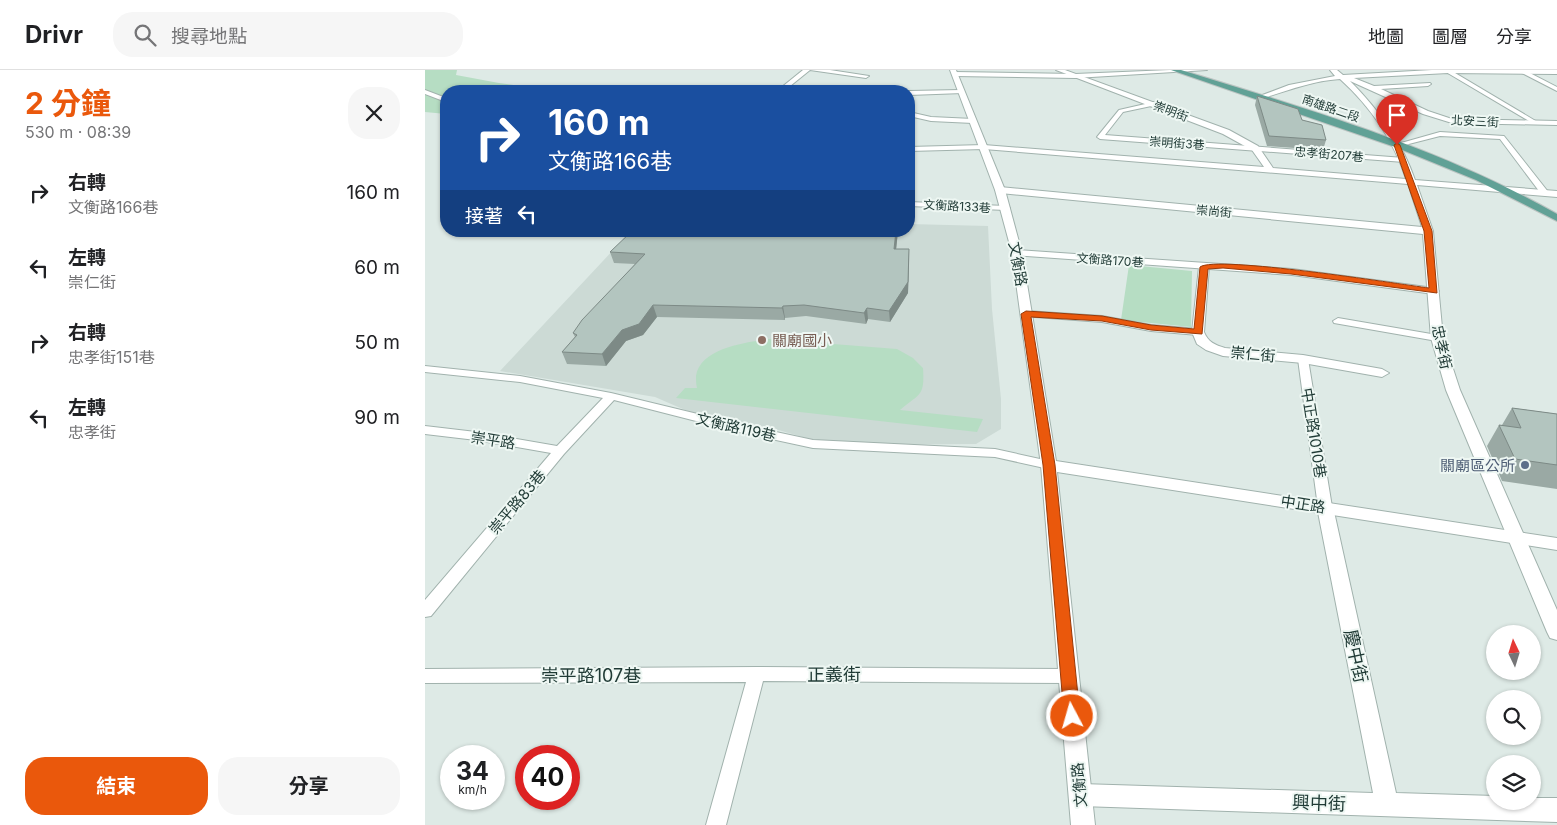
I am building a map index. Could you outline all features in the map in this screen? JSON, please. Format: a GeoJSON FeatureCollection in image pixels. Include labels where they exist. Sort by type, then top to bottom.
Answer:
{"type":"FeatureCollection","features":[{"type":"Feature","properties":{"kind":"main road","name":"南雄路二段"},"geometry":{"type":"LineString","coordinates":[[1175,70],[1261,97],[1439,161],[1505,190],[1557,218]]}},
{"type":"Feature","properties":{"kind":"street"},"geometry":{"type":"LineString","coordinates":[[788,85],[807,70]]}},
{"type":"Feature","properties":{"kind":"street"},"geometry":{"type":"LineString","coordinates":[[813,70],[867,76]]}},
{"type":"Feature","properties":{"kind":"street","name":"崇明街"},"geometry":{"type":"LineString","coordinates":[[1059,70],[1226,132],[1255,148],[1270,170]]}},
{"type":"Feature","properties":{"kind":"street","name":"文衡路"},"geometry":{"type":"LineString","coordinates":[[954,72],[1001,190],[1017,253],[1049,465],[1083,825]]}},
{"type":"Feature","properties":{"kind":"street"},"geometry":{"type":"LineString","coordinates":[[1261,97],[1337,73],[1557,72]]}},
{"type":"Feature","properties":{"kind":"street","name":"北安三街"},"geometry":{"type":"LineString","coordinates":[[1337,73],[1435,116],[1452,121],[1557,123]]}},
{"type":"Feature","properties":{"kind":"street","name":"忠孝街"},"geometry":{"type":"LineString","coordinates":[[1337,73],[1372,110],[1397,145],[1404,160],[1428,231],[1437,338],[1453,390],[1557,632]]}},
{"type":"Feature","properties":{"kind":"street"},"geometry":{"type":"LineString","coordinates":[[1373,88],[1428,84]]}},
{"type":"Feature","properties":{"kind":"street"},"geometry":{"type":"LineString","coordinates":[[915,149],[984,147],[1557,194]]}},
{"type":"Feature","properties":{"kind":"street","name":"崇尚街"},"geometry":{"type":"LineString","coordinates":[[1001,190],[1428,231]]}},
{"type":"Feature","properties":{"kind":"street"},"geometry":{"type":"LineString","coordinates":[[1198,332],[1204,267]]}},
{"type":"Feature","properties":{"kind":"street","name":"崇仁街"},"geometry":{"type":"LineString","coordinates":[[1198,332],[1201,342],[1223,352],[1303,359],[1382,373]]}},
{"type":"Feature","properties":{"kind":"street","name":"中正路"},"geometry":{"type":"LineString","coordinates":[[1049,465],[1557,544]]}},
{"type":"Feature","properties":{"kind":"street","name":"慶中街"},"geometry":{"type":"LineString","coordinates":[[1325,507],[1387,805]]}},
{"type":"Feature","properties":{"kind":"street","name":"興中街"},"geometry":{"type":"LineString","coordinates":[[1081,795],[1557,810]]}},
{"type":"Feature","properties":{"kind":"lane"},"geometry":{"type":"LineString","coordinates":[[954,72],[1075,76],[1204,70]]}},
{"type":"Feature","properties":{"kind":"lane"},"geometry":{"type":"LineString","coordinates":[[1448,71],[1536,122]]}},
{"type":"Feature","properties":{"kind":"lane"},"geometry":{"type":"LineString","coordinates":[[1522,71],[1557,89]]}},
{"type":"Feature","properties":{"kind":"lane"},"geometry":{"type":"LineString","coordinates":[[425,92],[440,98]]}},
{"type":"Feature","properties":{"kind":"lane"},"geometry":{"type":"LineString","coordinates":[[915,93],[961,92]]}},
{"type":"Feature","properties":{"kind":"lane","name":"崇明街3巷"},"geometry":{"type":"LineString","coordinates":[[1154,104],[1121,111],[1100,136],[1255,148]]}},
{"type":"Feature","properties":{"kind":"lane"},"geometry":{"type":"LineString","coordinates":[[915,115],[931,119],[973,121]]}},
{"type":"Feature","properties":{"kind":"lane"},"geometry":{"type":"LineString","coordinates":[[1397,145],[1440,134],[1503,136],[1545,193]]}},
{"type":"Feature","properties":{"kind":"lane","name":"忠孝街207巷"},"geometry":{"type":"LineString","coordinates":[[1255,148],[1404,160]]}},
{"type":"Feature","properties":{"kind":"lane","name":"文衡路133巷"},"geometry":{"type":"LineString","coordinates":[[915,204],[1006,208]]}},
{"type":"Feature","properties":{"kind":"lane","name":"文衡路170巷"},"geometry":{"type":"LineString","coordinates":[[1017,253],[1291,272],[1434,291]]}},
{"type":"Feature","properties":{"kind":"lane"},"geometry":{"type":"LineString","coordinates":[[1026,314],[1102,319],[1151,328],[1198,332]]}},
{"type":"Feature","properties":{"kind":"lane"},"geometry":{"type":"LineString","coordinates":[[1338,321],[1437,338]]}},
{"type":"Feature","properties":{"kind":"lane","name":"中正路1010巷"},"geometry":{"type":"LineString","coordinates":[[1303,359],[1325,507]]}},
{"type":"Feature","properties":{"kind":"lane","name":"文衡路119巷"},"geometry":{"type":"LineString","coordinates":[[425,370],[521,379],[611,396],[734,427],[813,444],[995,454],[1049,465]]}},
{"type":"Feature","properties":{"kind":"lane","name":"崇平路83巷"},"geometry":{"type":"LineString","coordinates":[[425,611],[561,451],[611,396]]}},
{"type":"Feature","properties":{"kind":"lane","name":"崇平路"},"geometry":{"type":"LineString","coordinates":[[425,430],[475,436],[561,451]]}},
{"type":"Feature","properties":{"kind":"lane"},"geometry":{"type":"LineString","coordinates":[[716,825],[757,674]]}},
{"type":"Feature","properties":{"kind":"lane","name":"正義街"},"geometry":{"type":"LineString","coordinates":[[757,674],[1068,676]]}},
{"type":"Feature","properties":{"kind":"lane","name":"崇平路107巷"},"geometry":{"type":"LineString","coordinates":[[425,676],[757,674]]}},
{"type":"Feature","properties":{"kind":"shaded area","name":"關廟國小"},"geometry":{"type":"Polygon","coordinates":[[[915,224],[988,226],[992,309],[1001,399],[1001,429],[976,444],[830,445],[775,429],[692,413],[655,397],[500,371],[625,237],[915,237],[915,224]]]}},
{"type":"Feature","properties":{"kind":"green space"},"geometry":{"type":"Polygon","coordinates":[[[425,70],[457,70],[456,75],[514,85],[440,85],[440,113],[425,112],[425,70]]]}},
{"type":"Feature","properties":{"kind":"green space"},"geometry":{"type":"Polygon","coordinates":[[[1129,265],[1192,271],[1191,327],[1121,320],[1129,265]]]}},
{"type":"Feature","properties":{"kind":"green space"},"geometry":{"type":"Polygon","coordinates":[[[769,339],[897,349],[913,358],[923,368],[922,390],[900,410],[983,419],[977,432],[676,398],[685,388],[697,388],[696,376],[699,366],[715,353],[737,345],[769,339]]]}},
{"type":"Feature","properties":{"kind":"building"},"geometry":{"type":"Polygon","coordinates":[[[1257,96],[1298,109],[1302,120],[1322,125],[1326,140],[1269,136],[1257,96]]]}},
{"type":"Feature","properties":{"kind":"building"},"geometry":{"type":"Polygon","coordinates":[[[626,237],[895,237],[894,249],[909,249],[908,282],[889,311],[867,308],[864,313],[804,305],[783,306],[782,308],[653,305],[639,324],[622,330],[602,354],[562,352],[577,335],[573,333],[582,320],[645,254],[610,252],[626,237]]]}},
{"type":"Feature","properties":{"kind":"building"},"geometry":{"type":"Polygon","coordinates":[[[1512,408],[1557,414],[1557,465],[1515,459],[1499,425],[1521,428],[1512,408]]]}},
{"type":"Feature","properties":{"kind":"place","name":"關廟國小"},"geometry":{"type":"Point","coordinates":[762,340]}},
{"type":"Feature","properties":{"kind":"place","name":"關廟區公所"},"geometry":{"type":"Point","coordinates":[1525,465]}},
{"type":"Feature","properties":{"kind":"route"},"geometry":{"type":"LineString","coordinates":[[1072,716],[1049,465],[1026,314],[1102,319],[1151,328],[1198,332],[1204,267],[1223,266],[1291,272],[1434,291],[1428,231],[1397,145]]}}]}
